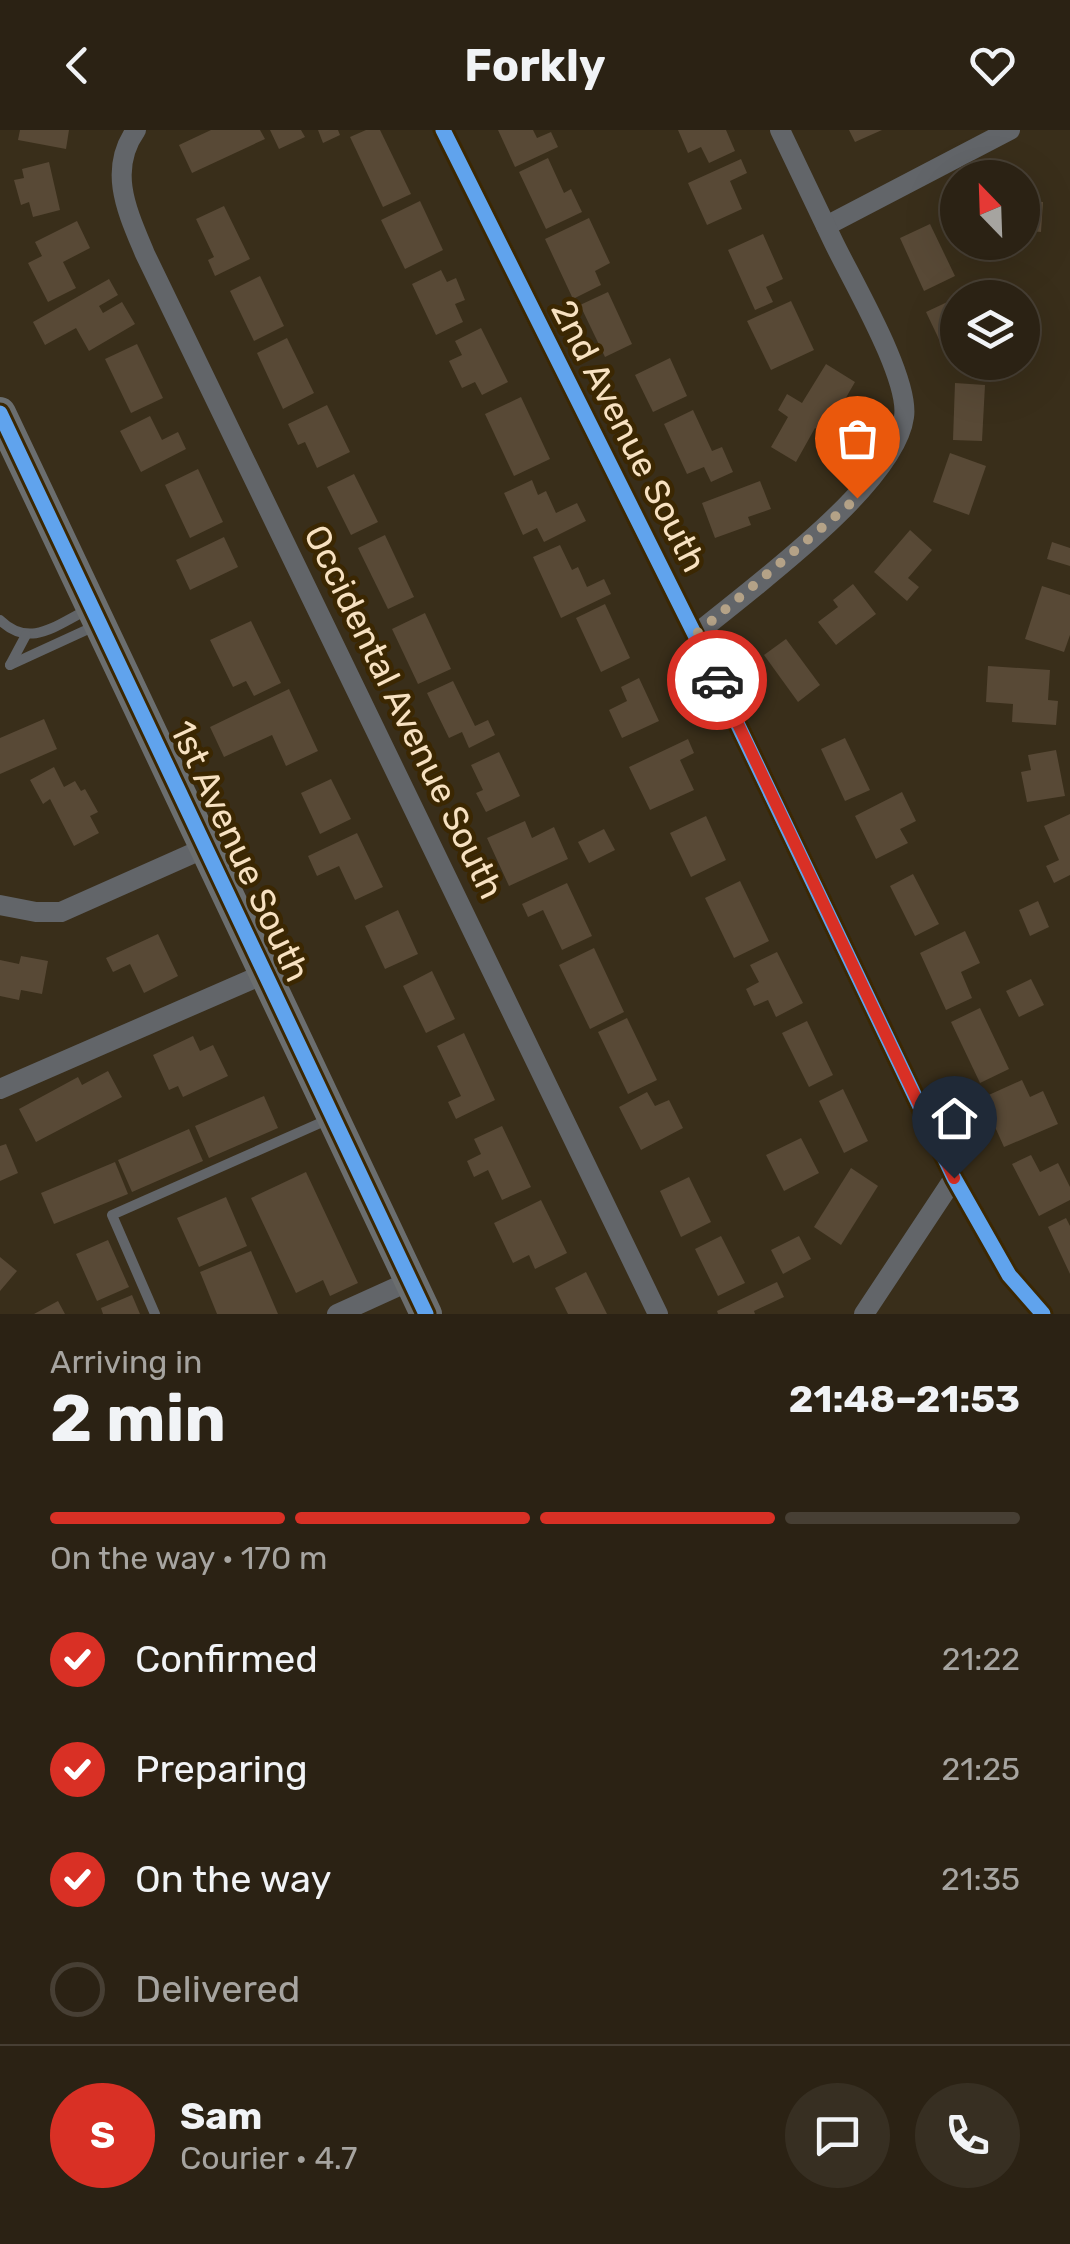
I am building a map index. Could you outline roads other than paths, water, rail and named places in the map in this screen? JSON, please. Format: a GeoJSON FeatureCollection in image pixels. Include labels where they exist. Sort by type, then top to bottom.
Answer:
{"type":"FeatureCollection","features":[{"type":"Feature","properties":{"kind":"main road","name":"1st Avenue South"},"geometry":{"type":"LineString","coordinates":[[0,413],[426,1314]]}},
{"type":"Feature","properties":{"kind":"street","name":"2nd Avenue South"},"geometry":{"type":"LineString","coordinates":[[442,130],[695,635],[954,1178],[1009,1275],[1037,1309]]}},
{"type":"Feature","properties":{"kind":"street"},"geometry":{"type":"LineString","coordinates":[[695,635],[857,498],[882,467],[901,432],[906,413],[886,349],[780,130]]}},
{"type":"Feature","properties":{"kind":"street"},"geometry":{"type":"LineString","coordinates":[[826,226],[1010,130]]}},
{"type":"Feature","properties":{"kind":"street","name":"Occidental Avenue South"},"geometry":{"type":"LineString","coordinates":[[134,131],[121,158],[120,184],[145,254],[658,1314]]}},
{"type":"Feature","properties":{"kind":"street"},"geometry":{"type":"LineString","coordinates":[[0,905],[61,912],[205,848]]}},
{"type":"Feature","properties":{"kind":"street"},"geometry":{"type":"LineString","coordinates":[[0,1089],[264,974]]}},
{"type":"Feature","properties":{"kind":"street"},"geometry":{"type":"LineString","coordinates":[[864,1314],[954,1178]]}},
{"type":"Feature","properties":{"kind":"street"},"geometry":{"type":"LineString","coordinates":[[337,1314],[410,1281]]}},
{"type":"Feature","properties":{"kind":"lane"},"geometry":{"type":"LineString","coordinates":[[0,620],[11,630],[32,636],[96,616]]}},
{"type":"Feature","properties":{"kind":"lane"},"geometry":{"type":"LineString","coordinates":[[10,665],[96,616]]}},
{"type":"Feature","properties":{"kind":"lane"},"geometry":{"type":"LineString","coordinates":[[10,665],[26,635]]}},
{"type":"Feature","properties":{"kind":"lane"},"geometry":{"type":"LineString","coordinates":[[0,656],[10,665]]}},
{"type":"Feature","properties":{"kind":"lane"},"geometry":{"type":"LineString","coordinates":[[155,1314],[112,1216],[332,1117]]}}]}
